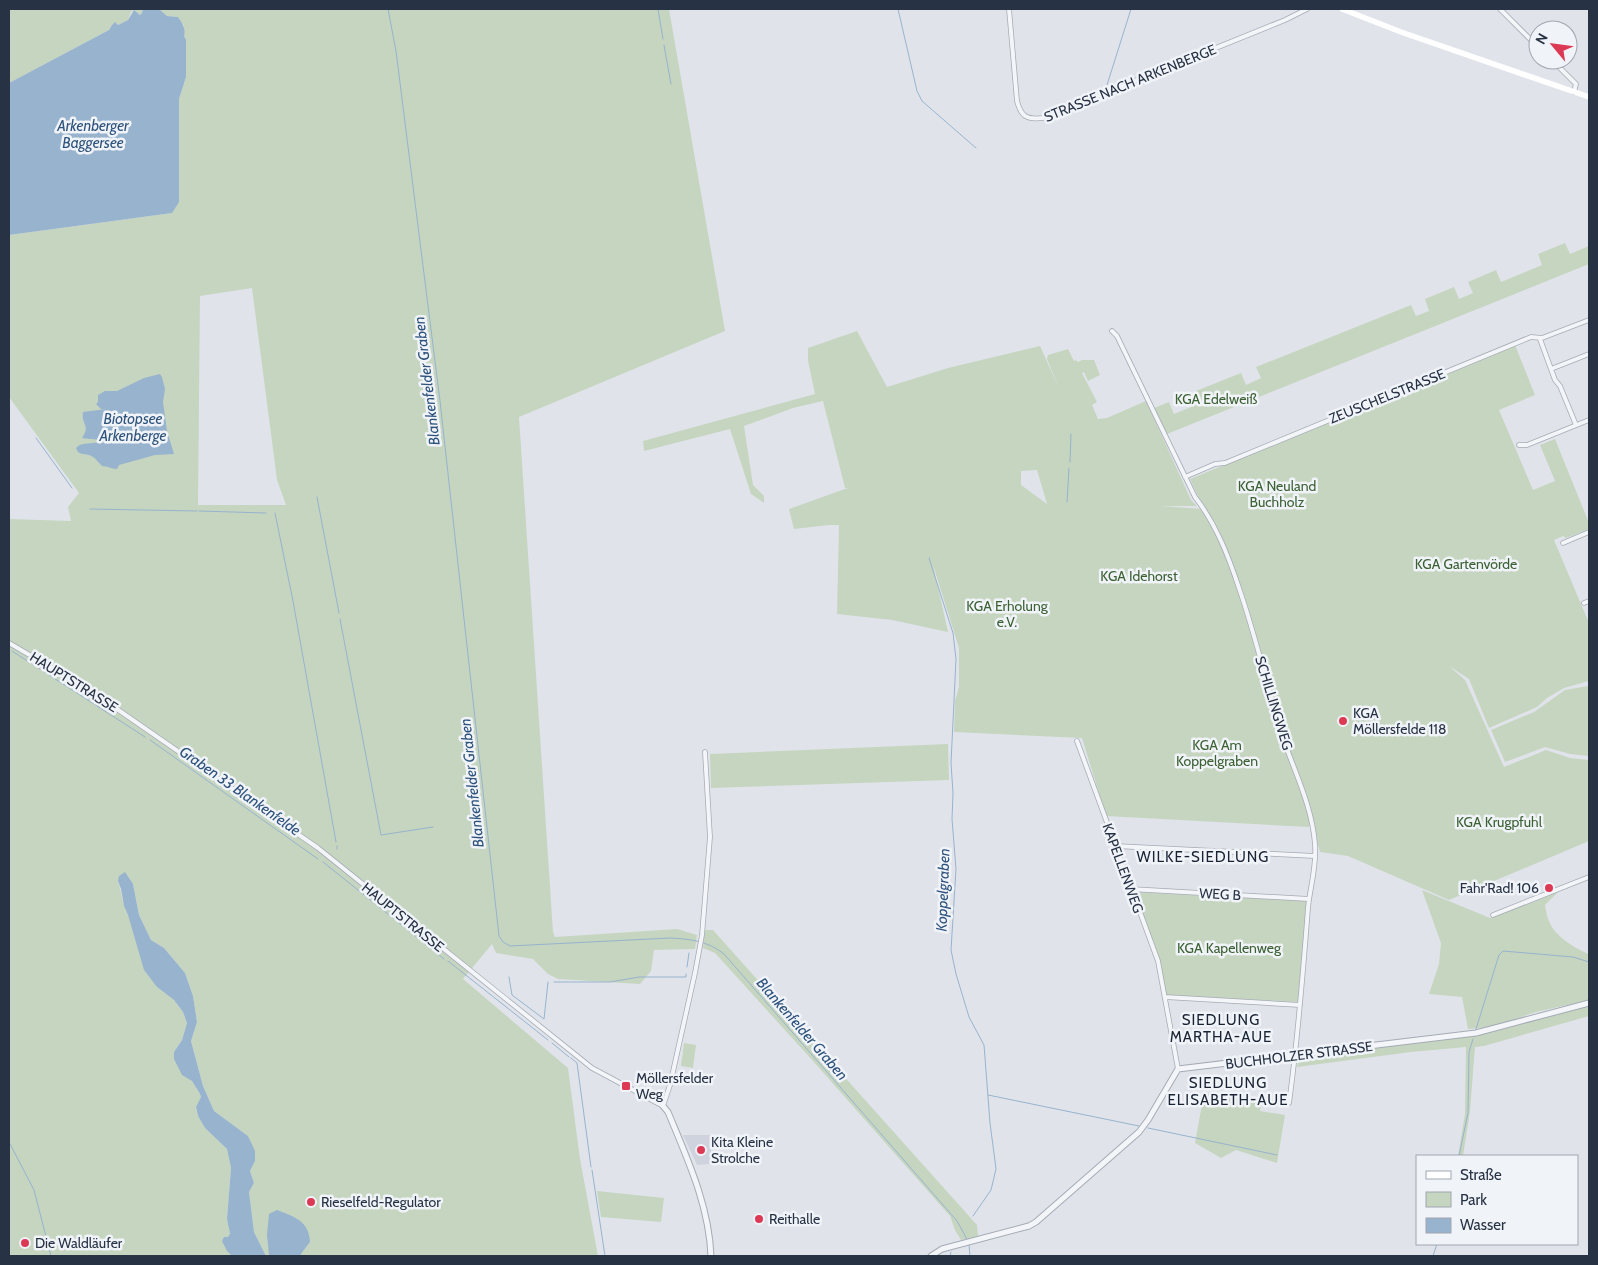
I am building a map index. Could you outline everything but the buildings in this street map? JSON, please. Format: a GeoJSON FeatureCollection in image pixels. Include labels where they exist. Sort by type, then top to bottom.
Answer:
{"type":"FeatureCollection","features":[{"type":"Feature","properties":{"kind":"main road"},"geometry":{"type":"LineString","coordinates":[[1342,9],[1408,35],[1589,98]]}},
{"type":"Feature","properties":{"kind":"street","name":"STRASSE NACH ARKENBERGE"},"geometry":{"type":"LineString","coordinates":[[1009,9],[1017,101],[1024,115],[1035,119],[1042,118],[1286,20],[1307,9]]}},
{"type":"Feature","properties":{"kind":"street"},"geometry":{"type":"LineString","coordinates":[[1500,9],[1528,37]]}},
{"type":"Feature","properties":{"kind":"street"},"geometry":{"type":"LineString","coordinates":[[1562,70],[1576,84],[1574,92]]}},
{"type":"Feature","properties":{"kind":"street","name":"ZEUSCHELSTRASSE"},"geometry":{"type":"LineString","coordinates":[[1185,477],[1215,464],[1225,463],[1531,337],[1540,338],[1589,320]]}},
{"type":"Feature","properties":{"kind":"street","name":"SCHILLINGWEG"},"geometry":{"type":"LineString","coordinates":[[1112,331],[1117,336],[1185,477],[1195,496],[1210,516],[1222,542],[1252,627],[1281,730],[1311,816],[1315,845],[1314,874],[1309,899],[1295,1056],[1288,1104]]}},
{"type":"Feature","properties":{"kind":"street"},"geometry":{"type":"LineString","coordinates":[[1540,338],[1551,369],[1576,425]]}},
{"type":"Feature","properties":{"kind":"street"},"geometry":{"type":"LineString","coordinates":[[1551,369],[1589,354]]}},
{"type":"Feature","properties":{"kind":"street"},"geometry":{"type":"LineString","coordinates":[[1520,445],[1527,445],[1589,421]]}},
{"type":"Feature","properties":{"kind":"street"},"geometry":{"type":"LineString","coordinates":[[1563,543],[1589,532]]}},
{"type":"Feature","properties":{"kind":"street"},"geometry":{"type":"LineString","coordinates":[[1584,603],[1589,601]]}},
{"type":"Feature","properties":{"kind":"street","name":"HAUPTSTRASSE"},"geometry":{"type":"LineString","coordinates":[[9,643],[88,689],[310,843],[592,1068],[663,1106]]}},
{"type":"Feature","properties":{"kind":"street","name":"KAPELLENWEG"},"geometry":{"type":"LineString","coordinates":[[1077,741],[1158,961],[1178,1069]]}},
{"type":"Feature","properties":{"kind":"street"},"geometry":{"type":"LineString","coordinates":[[705,752],[710,837],[702,936],[670,1084],[663,1106],[668,1112],[692,1172],[708,1223],[711,1256]]}},
{"type":"Feature","properties":{"kind":"street"},"geometry":{"type":"LineString","coordinates":[[1115,846],[1315,856]]}},
{"type":"Feature","properties":{"kind":"street"},"geometry":{"type":"LineString","coordinates":[[1493,915],[1589,877]]}},
{"type":"Feature","properties":{"kind":"street","name":"WEG B"},"geometry":{"type":"LineString","coordinates":[[1130,889],[1309,899]]}},
{"type":"Feature","properties":{"kind":"street"},"geometry":{"type":"LineString","coordinates":[[1165,997],[1300,1005]]}},
{"type":"Feature","properties":{"kind":"street","name":"BUCHHOLZER STRASSE"},"geometry":{"type":"LineString","coordinates":[[1178,1069],[1476,1033],[1589,1003]]}},
{"type":"Feature","properties":{"kind":"street"},"geometry":{"type":"LineString","coordinates":[[930,1256],[942,1249],[1029,1226],[1036,1222],[1139,1132],[1178,1069]]}},
{"type":"Feature","properties":{"kind":"shaded area","name":"Kita Kleine Strolche"},"geometry":{"type":"Polygon","coordinates":[[[683,1135],[711,1135],[711,1164],[697,1165],[683,1135]]]}},
{"type":"Feature","properties":{"kind":"green space"},"geometry":{"type":"Polygon","coordinates":[[[9,9],[143,9],[140,15],[134,10],[131,12],[128,20],[118,25],[115,23],[109,30],[9,83],[9,9]]]}},
{"type":"Feature","properties":{"kind":"green space"},"geometry":{"type":"Polygon","coordinates":[[[159,9],[669,9],[725,331],[519,417],[553,932],[555,937],[677,929],[697,935],[695,949],[654,950],[651,971],[640,984],[558,979],[548,974],[533,959],[496,953],[492,944],[463,979],[568,1068],[580,1159],[598,1256],[301,1256],[310,1242],[266,1256],[254,1232],[249,1192],[254,1183],[250,1171],[255,1161],[248,1136],[214,1111],[203,1086],[191,1041],[197,1022],[193,996],[185,973],[164,948],[151,940],[139,915],[133,884],[118,881],[124,907],[157,987],[174,1000],[183,1012],[187,1023],[182,1040],[174,1052],[200,1094],[201,1097],[196,1108],[198,1116],[205,1128],[227,1149],[231,1168],[227,1219],[230,1234],[227,1251],[232,1256],[9,1256],[9,519],[71,521],[68,507],[79,493],[9,397],[9,235],[172,213],[179,99],[186,77],[186,40],[184,26],[178,17],[167,16],[159,9]],[[252,288],[200,296],[198,505],[286,505],[277,480],[252,288]]]}},
{"type":"Feature","properties":{"kind":"green space","name":"KGA Edelweiß"},"geometry":{"type":"Polygon","coordinates":[[[1565,243],[1570,254],[1589,246],[1589,264],[1167,434],[1154,408],[1169,402],[1174,414],[1201,403],[1196,391],[1241,373],[1246,385],[1261,378],[1256,367],[1411,305],[1416,316],[1429,311],[1425,299],[1454,287],[1459,299],[1473,293],[1468,282],[1496,270],[1501,282],[1542,265],[1538,254],[1565,243]]]}},
{"type":"Feature","properties":{"kind":"green space"},"geometry":{"type":"Polygon","coordinates":[[[857,331],[887,387],[948,368],[1040,346],[1059,388],[1047,359],[1048,355],[1068,349],[1074,361],[1094,360],[1100,375],[1088,381],[1084,372],[1082,373],[1097,402],[1092,405],[1098,419],[1107,418],[1146,401],[1191,500],[1197,506],[1160,506],[1204,509],[1190,479],[1515,345],[1535,395],[1499,410],[1533,490],[1555,481],[1540,445],[1555,439],[1589,523],[1589,529],[1566,538],[1563,536],[1554,540],[1589,623],[1589,681],[1564,688],[1547,698],[1537,707],[1489,728],[1469,679],[1449,666],[1465,680],[1504,767],[1546,750],[1570,758],[1589,760],[1589,841],[1449,900],[1348,856],[1320,852],[1311,818],[1309,827],[1106,816],[1082,738],[954,732],[955,701],[959,687],[959,648],[933,565],[948,632],[892,620],[837,614],[839,525],[794,529],[789,509],[848,489],[845,488],[823,401],[793,408],[744,426],[753,485],[764,496],[764,503],[751,494],[730,429],[644,451],[643,441],[815,394],[808,361],[808,348],[857,331]],[[1037,470],[1021,471],[1021,485],[1047,504],[1037,470]]]}},
{"type":"Feature","properties":{"kind":"green space"},"geometry":{"type":"Polygon","coordinates":[[[1589,686],[1589,756],[1570,754],[1545,747],[1505,762],[1491,730],[1534,712],[1565,690],[1589,686]]]}},
{"type":"Feature","properties":{"kind":"green space"},"geometry":{"type":"Polygon","coordinates":[[[948,744],[949,780],[711,788],[710,754],[948,744]]]}},
{"type":"Feature","properties":{"kind":"green space"},"geometry":{"type":"Polygon","coordinates":[[[1422,890],[1490,918],[1558,892],[1545,905],[1548,918],[1560,937],[1589,954],[1589,1000],[1536,1012],[1491,1027],[1468,1029],[1462,997],[1429,994],[1439,964],[1441,943],[1422,890]]]}},
{"type":"Feature","properties":{"kind":"green space","name":"KGA Kapellenweg"},"geometry":{"type":"Polygon","coordinates":[[[1134,892],[1307,901],[1298,1002],[1165,995],[1158,955],[1134,892]]]}},
{"type":"Feature","properties":{"kind":"green space"},"geometry":{"type":"Polygon","coordinates":[[[705,930],[713,930],[977,1225],[978,1237],[961,1240],[950,1216],[715,953],[703,948],[705,930]]]}},
{"type":"Feature","properties":{"kind":"green space"},"geometry":{"type":"Polygon","coordinates":[[[1589,1005],[1589,1016],[1475,1047],[1470,1111],[1463,1155],[1458,1155],[1465,1114],[1466,1047],[1297,1067],[1299,1057],[1476,1034],[1589,1005]]]}},
{"type":"Feature","properties":{"kind":"green space"},"geometry":{"type":"Polygon","coordinates":[[[684,1043],[696,1045],[693,1068],[681,1066],[684,1043]]]}},
{"type":"Feature","properties":{"kind":"green space"},"geometry":{"type":"Polygon","coordinates":[[[1204,1093],[1262,1100],[1260,1111],[1285,1115],[1277,1163],[1236,1150],[1221,1158],[1195,1143],[1204,1093]]]}},
{"type":"Feature","properties":{"kind":"green space"},"geometry":{"type":"Polygon","coordinates":[[[597,1191],[664,1198],[661,1222],[601,1217],[597,1191]]]}},
{"type":"Feature","properties":{"kind":"water","name":"Arkenberger Baggersee"},"geometry":{"type":"Polygon","coordinates":[[[143,9],[159,9],[167,16],[178,17],[184,28],[186,40],[186,77],[179,99],[179,202],[172,213],[9,235],[9,83],[109,30],[115,22],[118,25],[128,20],[134,10],[140,15],[143,9]]]}},
{"type":"Feature","properties":{"kind":"water","name":"Biotopsee Arkenberge"},"geometry":{"type":"Polygon","coordinates":[[[160,374],[165,389],[163,402],[167,431],[174,454],[155,455],[119,465],[117,469],[102,466],[93,457],[77,451],[76,448],[78,446],[100,441],[82,438],[86,430],[83,412],[106,409],[101,409],[96,404],[98,402],[98,395],[105,391],[117,391],[144,378],[160,374]]]}},
{"type":"Feature","properties":{"kind":"water"},"geometry":{"type":"Polygon","coordinates":[[[125,872],[133,884],[139,915],[151,940],[164,948],[185,973],[193,996],[197,1022],[191,1041],[203,1086],[214,1111],[248,1136],[255,1151],[255,1161],[250,1171],[254,1183],[249,1192],[254,1232],[266,1256],[232,1256],[222,1241],[224,1237],[228,1237],[230,1234],[227,1219],[231,1168],[227,1149],[205,1128],[198,1116],[196,1107],[201,1097],[200,1094],[192,1081],[182,1075],[174,1059],[174,1052],[182,1040],[187,1023],[183,1012],[174,1000],[157,987],[144,970],[118,881],[119,876],[125,872]]]}},
{"type":"Feature","properties":{"kind":"water"},"geometry":{"type":"Polygon","coordinates":[[[277,1210],[300,1221],[307,1229],[310,1242],[301,1256],[269,1255],[267,1235],[269,1214],[277,1210]]]}},
{"type":"Feature","properties":{"kind":"waterway","name":"Blankenfelder Graben"},"geometry":{"type":"LineString","coordinates":[[388,9],[396,51],[440,401],[499,936],[503,942],[510,946],[670,938],[698,941],[712,946],[724,954],[957,1221],[968,1241]]}},
{"type":"Feature","properties":{"kind":"waterway"},"geometry":{"type":"LineString","coordinates":[[658,9],[663,39]]}},
{"type":"Feature","properties":{"kind":"waterway"},"geometry":{"type":"LineString","coordinates":[[898,9],[917,91],[922,101],[976,148]]}},
{"type":"Feature","properties":{"kind":"waterway"},"geometry":{"type":"LineString","coordinates":[[1107,85],[1131,9]]}},
{"type":"Feature","properties":{"kind":"waterway"},"geometry":{"type":"LineString","coordinates":[[664,45],[671,84]]}},
{"type":"Feature","properties":{"kind":"waterway"},"geometry":{"type":"LineString","coordinates":[[1070,462],[1071,434]]}},
{"type":"Feature","properties":{"kind":"waterway"},"geometry":{"type":"LineString","coordinates":[[36,438],[72,488]]}},
{"type":"Feature","properties":{"kind":"waterway"},"geometry":{"type":"LineString","coordinates":[[1067,502],[1069,468]]}},
{"type":"Feature","properties":{"kind":"waterway"},"geometry":{"type":"LineString","coordinates":[[317,497],[339,613]]}},
{"type":"Feature","properties":{"kind":"waterway"},"geometry":{"type":"LineString","coordinates":[[90,509],[197,511]]}},
{"type":"Feature","properties":{"kind":"waterway"},"geometry":{"type":"LineString","coordinates":[[199,511],[266,513]]}},
{"type":"Feature","properties":{"kind":"waterway"},"geometry":{"type":"LineString","coordinates":[[275,513],[293,601],[336,842]]}},
{"type":"Feature","properties":{"kind":"waterway","name":"Koppelgraben"},"geometry":{"type":"LineString","coordinates":[[929,558],[953,633],[956,659],[951,763],[952,819],[956,869],[951,950],[969,1017],[984,1045],[990,1123],[996,1169],[991,1190],[973,1216]]}},
{"type":"Feature","properties":{"kind":"waterway"},"geometry":{"type":"LineString","coordinates":[[340,619],[381,835],[433,827]]}},
{"type":"Feature","properties":{"kind":"waterway","name":"Graben 33 Blankenfelde"},"geometry":{"type":"LineString","coordinates":[[12,651],[145,737]]}},
{"type":"Feature","properties":{"kind":"waterway","name":"Graben 33 Blankenfelde"},"geometry":{"type":"LineString","coordinates":[[150,740],[318,859]]}},
{"type":"Feature","properties":{"kind":"waterway","name":"Graben 33 Blankenfelde"},"geometry":{"type":"LineString","coordinates":[[323,862],[444,959]]}},
{"type":"Feature","properties":{"kind":"waterway"},"geometry":{"type":"LineString","coordinates":[[1476,1029],[1499,955],[1503,951],[1573,957],[1589,962]]}},
{"type":"Feature","properties":{"kind":"waterway"},"geometry":{"type":"LineString","coordinates":[[687,967],[689,953]]}},
{"type":"Feature","properties":{"kind":"waterway","name":"Graben 33 Blankenfelde"},"geometry":{"type":"LineString","coordinates":[[448,961],[548,1040]]}},
{"type":"Feature","properties":{"kind":"waterway"},"geometry":{"type":"LineString","coordinates":[[554,982],[610,982],[639,977],[686,977],[686,974]]}},
{"type":"Feature","properties":{"kind":"waterway"},"geometry":{"type":"LineString","coordinates":[[509,977],[512,995],[544,1019],[548,982]]}},
{"type":"Feature","properties":{"kind":"waterway"},"geometry":{"type":"LineString","coordinates":[[1459,1155],[1468,1113],[1469,1052],[1473,1039]]}},
{"type":"Feature","properties":{"kind":"waterway","name":"Graben 33 Blankenfelde"},"geometry":{"type":"LineString","coordinates":[[552,1043],[569,1057]]}},
{"type":"Feature","properties":{"kind":"waterway","name":"Graben 33 Blankenfelde"},"geometry":{"type":"LineString","coordinates":[[571,1058],[577,1063],[591,1167]]}},
{"type":"Feature","properties":{"kind":"waterway"},"geometry":{"type":"LineString","coordinates":[[988,1095],[1139,1126]]}},
{"type":"Feature","properties":{"kind":"waterway"},"geometry":{"type":"LineString","coordinates":[[1148,1128],[1277,1155]]}},
{"type":"Feature","properties":{"kind":"waterway"},"geometry":{"type":"LineString","coordinates":[[9,1142],[34,1190],[51,1256]]}},
{"type":"Feature","properties":{"kind":"waterway","name":"Graben 33 Blankenfelde"},"geometry":{"type":"LineString","coordinates":[[592,1170],[605,1256]]}},
{"type":"Feature","properties":{"kind":"waterway","name":"Blankenfelder Graben"},"geometry":{"type":"LineString","coordinates":[[969,1245],[970,1256]]}},
{"type":"Feature","properties":{"kind":"waterway"},"geometry":{"type":"LineString","coordinates":[[1433,1256],[1437,1245]]}},
{"type":"Feature","properties":{"kind":"waterway","name":"Koppelgraben"},"geometry":{"type":"LineString","coordinates":[[950,1256],[951,1252]]}},
{"type":"Feature","properties":{"kind":"place","name":"KGA Möllersfelde 118"},"geometry":{"type":"Point","coordinates":[1343,721]}},
{"type":"Feature","properties":{"kind":"place","name":"Fahr'Rad! 106"},"geometry":{"type":"Point","coordinates":[1549,888]}},
{"type":"Feature","properties":{"kind":"place","name":"Möllersfelder Weg"},"geometry":{"type":"Point","coordinates":[626,1086]}},
{"type":"Feature","properties":{"kind":"place","name":"Kita Kleine Strolche"},"geometry":{"type":"Point","coordinates":[701,1150]}},
{"type":"Feature","properties":{"kind":"place","name":"Rieselfeld-Regulator"},"geometry":{"type":"Point","coordinates":[311,1202]}},
{"type":"Feature","properties":{"kind":"place","name":"Reithalle"},"geometry":{"type":"Point","coordinates":[759,1219]}},
{"type":"Feature","properties":{"kind":"place","name":"Die Waldläufer"},"geometry":{"type":"Point","coordinates":[25,1243]}},
{"type":"Feature","properties":{"kind":"district","name":"WILKE-SIEDLUNG"},"geometry":{"type":"Point","coordinates":[1203,857]}},
{"type":"Feature","properties":{"kind":"district","name":"SIEDLUNG MARTHA-AUE"},"geometry":{"type":"Point","coordinates":[1221,1028]}},
{"type":"Feature","properties":{"kind":"district","name":"SIEDLUNG ELISABETH-AUE"},"geometry":{"type":"Point","coordinates":[1228,1092]}},
{"type":"Feature","properties":{"kind":"park label","name":"KGA Neuland Buchholz"},"geometry":{"type":"Point","coordinates":[1277,494]}},
{"type":"Feature","properties":{"kind":"park label","name":"KGA Gartenvörde"},"geometry":{"type":"Point","coordinates":[1466,564]}},
{"type":"Feature","properties":{"kind":"park label","name":"KGA Idehorst"},"geometry":{"type":"Point","coordinates":[1139,576]}},
{"type":"Feature","properties":{"kind":"park label","name":"KGA Erholung e.V."},"geometry":{"type":"Point","coordinates":[1007,614]}},
{"type":"Feature","properties":{"kind":"park label","name":"KGA Am Koppelgraben"},"geometry":{"type":"Point","coordinates":[1217,754]}},
{"type":"Feature","properties":{"kind":"park label","name":"KGA Krugpfuhl"},"geometry":{"type":"Point","coordinates":[1499,822]}}]}
